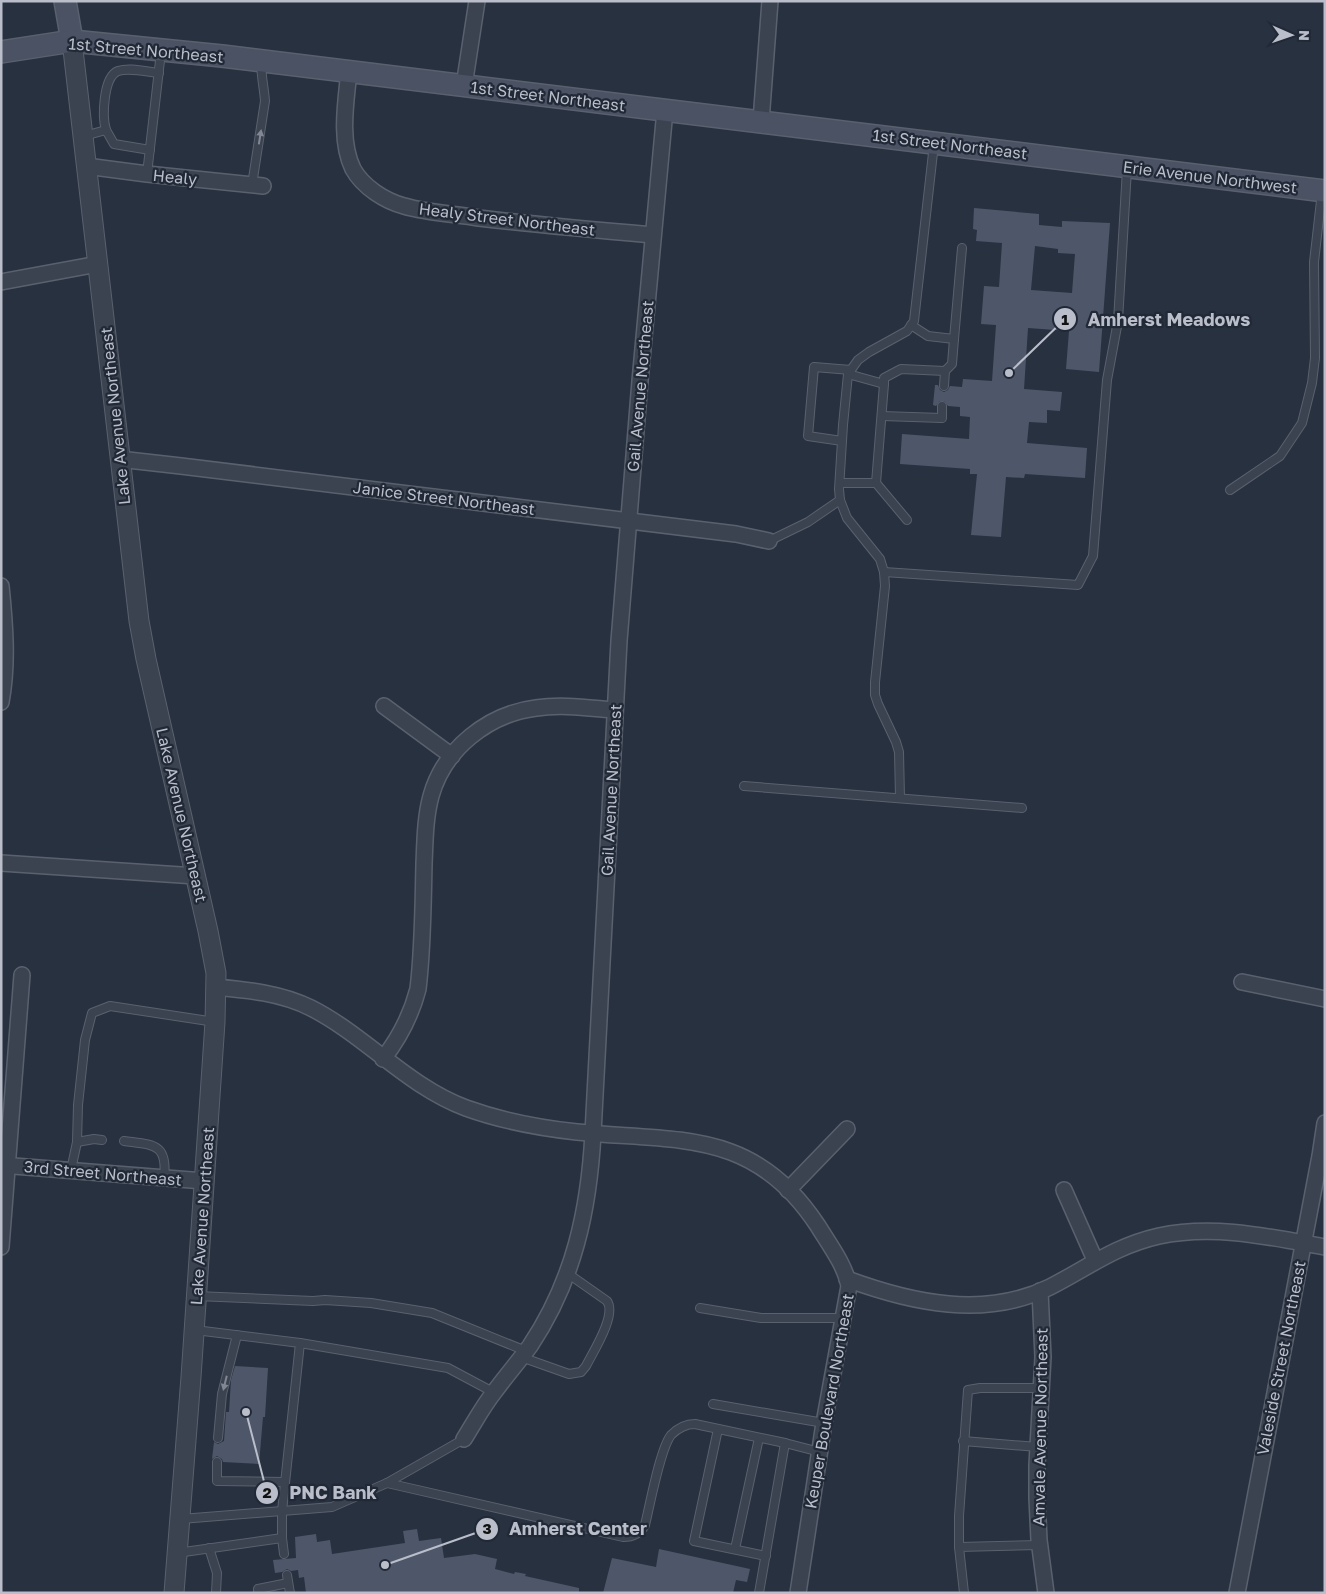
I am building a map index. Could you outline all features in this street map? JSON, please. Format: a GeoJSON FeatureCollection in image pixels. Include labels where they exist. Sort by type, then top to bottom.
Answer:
{"type":"FeatureCollection","features":[{"type":"Feature","properties":{"kind":"main road"},"geometry":{"type":"LineString","coordinates":[[65,1],[72,41]]}},
{"type":"Feature","properties":{"kind":"main road","name":"1st Street Northeast"},"geometry":{"type":"LineString","coordinates":[[1,52],[72,41],[349,71],[1096,162]]}},
{"type":"Feature","properties":{"kind":"main road","name":"Erie Avenue Northwest"},"geometry":{"type":"LineString","coordinates":[[1096,162],[1324,189]]}},
{"type":"Feature","properties":{"kind":"street"},"geometry":{"type":"LineString","coordinates":[[464,86],[477,1]]}},
{"type":"Feature","properties":{"kind":"street"},"geometry":{"type":"LineString","coordinates":[[761,122],[770,1]]}},
{"type":"Feature","properties":{"kind":"street","name":"Lake Avenue Northeast"},"geometry":{"type":"LineString","coordinates":[[72,41],[119,459],[144,650],[196,876],[216,973],[215,1022],[174,1593]]}},
{"type":"Feature","properties":{"kind":"street","name":"Healy Street Northeast"},"geometry":{"type":"LineString","coordinates":[[349,71],[346,115],[347,152],[354,170],[360,179],[384,198],[404,206],[432,212],[653,235]]}},
{"type":"Feature","properties":{"kind":"street","name":"Gail Avenue Northeast"},"geometry":{"type":"LineString","coordinates":[[464,1440],[493,1392],[524,1354],[558,1296],[572,1260],[589,1189],[615,710],[629,521],[665,110]]}},
{"type":"Feature","properties":{"kind":"street","name":"Healy"},"geometry":{"type":"LineString","coordinates":[[86,166],[258,186]]}},
{"type":"Feature","properties":{"kind":"street"},"geometry":{"type":"LineString","coordinates":[[1,282],[98,264]]}},
{"type":"Feature","properties":{"kind":"street","name":"Janice Street Northeast"},"geometry":{"type":"LineString","coordinates":[[119,459],[736,534],[768,541]]}},
{"type":"Feature","properties":{"kind":"street"},"geometry":{"type":"LineString","coordinates":[[1,586],[6,641],[1,702]]}},
{"type":"Feature","properties":{"kind":"street"},"geometry":{"type":"LineString","coordinates":[[384,706],[452,756]]}},
{"type":"Feature","properties":{"kind":"street"},"geometry":{"type":"LineString","coordinates":[[384,1059],[404,1028],[418,989],[427,818],[440,773],[452,756],[474,733],[493,722],[524,710],[555,706],[615,710]]}},
{"type":"Feature","properties":{"kind":"street"},"geometry":{"type":"LineString","coordinates":[[1,863],[196,876]]}},
{"type":"Feature","properties":{"kind":"street"},"geometry":{"type":"LineString","coordinates":[[1,1247],[4,1165],[22,976]]}},
{"type":"Feature","properties":{"kind":"street"},"geometry":{"type":"LineString","coordinates":[[1242,982],[1325,999]]}},
{"type":"Feature","properties":{"kind":"street","name":"Keuper Boulevard Northeast"},"geometry":{"type":"LineString","coordinates":[[216,987],[254,991],[296,1002],[337,1023],[414,1081],[465,1107],[509,1121],[549,1128],[698,1142],[729,1150],[759,1166],[788,1190],[812,1217],[832,1249],[847,1279],[848,1286],[824,1423],[798,1593]]}},
{"type":"Feature","properties":{"kind":"street","name":"Valeside Street Northeast"},"geometry":{"type":"LineString","coordinates":[[1237,1593],[1325,1123]]}},
{"type":"Feature","properties":{"kind":"street"},"geometry":{"type":"LineString","coordinates":[[788,1190],[847,1129]]}},
{"type":"Feature","properties":{"kind":"street","name":"3rd Street Northeast"},"geometry":{"type":"LineString","coordinates":[[4,1165],[204,1181]]}},
{"type":"Feature","properties":{"kind":"street"},"geometry":{"type":"LineString","coordinates":[[1064,1190],[1095,1260]]}},
{"type":"Feature","properties":{"kind":"street"},"geometry":{"type":"LineString","coordinates":[[847,1279],[875,1290],[906,1297],[960,1305],[996,1304],[1013,1301],[1040,1291],[1095,1260],[1135,1243],[1159,1236],[1184,1232],[1213,1231],[1238,1233],[1325,1247]]}},
{"type":"Feature","properties":{"kind":"street","name":"Amvale Avenue Northeast"},"geometry":{"type":"LineString","coordinates":[[1040,1291],[1043,1357],[1037,1498],[1046,1593]]}},
{"type":"Feature","properties":{"kind":"lane"},"geometry":{"type":"LineString","coordinates":[[147,174],[161,50]]}},
{"type":"Feature","properties":{"kind":"lane"},"geometry":{"type":"LineString","coordinates":[[258,186],[265,102],[261,72],[262,61]]}},
{"type":"Feature","properties":{"kind":"lane"},"geometry":{"type":"LineString","coordinates":[[150,150],[114,144],[106,130],[104,115],[110,78],[118,71],[158,73]]}},
{"type":"Feature","properties":{"kind":"lane"},"geometry":{"type":"LineString","coordinates":[[82,136],[106,130]]}},
{"type":"Feature","properties":{"kind":"lane"},"geometry":{"type":"LineString","coordinates":[[900,798],[899,752],[875,695],[885,586],[884,572],[880,559],[847,518],[840,500],[842,442],[850,372],[858,360],[907,331],[914,321],[917,310],[934,142]]}},
{"type":"Feature","properties":{"kind":"lane"},"geometry":{"type":"LineString","coordinates":[[884,572],[1078,585],[1093,556],[1107,380],[1118,322],[1127,166]]}},
{"type":"Feature","properties":{"kind":"lane"},"geometry":{"type":"LineString","coordinates":[[1230,490],[1280,456],[1302,423],[1312,383],[1315,358],[1314,262],[1324,189]]}},
{"type":"Feature","properties":{"kind":"lane"},"geometry":{"type":"LineString","coordinates":[[944,386],[945,371],[952,364],[962,248]]}},
{"type":"Feature","properties":{"kind":"lane"},"geometry":{"type":"LineString","coordinates":[[912,325],[928,336],[954,339]]}},
{"type":"Feature","properties":{"kind":"lane"},"geometry":{"type":"LineString","coordinates":[[842,442],[808,436],[814,367],[850,372],[884,384]]}},
{"type":"Feature","properties":{"kind":"lane"},"geometry":{"type":"LineString","coordinates":[[907,520],[876,483],[884,378],[901,368],[945,371]]}},
{"type":"Feature","properties":{"kind":"lane"},"geometry":{"type":"LineString","coordinates":[[882,416],[942,418],[942,406]]}},
{"type":"Feature","properties":{"kind":"lane"},"geometry":{"type":"LineString","coordinates":[[840,483],[876,483]]}},
{"type":"Feature","properties":{"kind":"lane"},"geometry":{"type":"LineString","coordinates":[[768,541],[808,522],[840,500]]}},
{"type":"Feature","properties":{"kind":"lane"},"geometry":{"type":"LineString","coordinates":[[744,786],[1022,808]]}},
{"type":"Feature","properties":{"kind":"lane"},"geometry":{"type":"LineString","coordinates":[[71,1170],[77,1142],[78,1105],[85,1040],[92,1013],[110,1006],[215,1022]]}},
{"type":"Feature","properties":{"kind":"lane"},"geometry":{"type":"LineString","coordinates":[[77,1142],[94,1139],[102,1140]]}},
{"type":"Feature","properties":{"kind":"lane"},"geometry":{"type":"LineString","coordinates":[[124,1141],[155,1147],[164,1155],[166,1163],[164,1178]]}},
{"type":"Feature","properties":{"kind":"lane"},"geometry":{"type":"LineString","coordinates":[[196,1296],[371,1303],[432,1313],[570,1374],[581,1372],[586,1366],[608,1323],[611,1312],[610,1304],[607,1301],[567,1273]]}},
{"type":"Feature","properties":{"kind":"lane"},"geometry":{"type":"LineString","coordinates":[[700,1308],[761,1318],[843,1318]]}},
{"type":"Feature","properties":{"kind":"lane"},"geometry":{"type":"LineString","coordinates":[[194,1330],[300,1343],[448,1368],[493,1392]]}},
{"type":"Feature","properties":{"kind":"lane"},"geometry":{"type":"LineString","coordinates":[[218,1438],[222,1394],[237,1335]]}},
{"type":"Feature","properties":{"kind":"lane"},"geometry":{"type":"LineString","coordinates":[[284,1554],[282,1511],[284,1482],[300,1343]]}},
{"type":"Feature","properties":{"kind":"lane"},"geometry":{"type":"LineString","coordinates":[[964,1593],[959,1547],[959,1516],[968,1390],[980,1388],[1041,1388]]}},
{"type":"Feature","properties":{"kind":"lane"},"geometry":{"type":"LineString","coordinates":[[713,1404],[824,1423]]}},
{"type":"Feature","properties":{"kind":"lane"},"geometry":{"type":"LineString","coordinates":[[387,1483],[623,1537],[630,1537],[637,1534],[645,1525],[664,1449],[672,1434],[680,1427],[690,1424],[820,1452]]}},
{"type":"Feature","properties":{"kind":"lane"},"geometry":{"type":"LineString","coordinates":[[718,1429],[694,1540],[766,1556]]}},
{"type":"Feature","properties":{"kind":"lane"},"geometry":{"type":"LineString","coordinates":[[735,1550],[759,1438]]}},
{"type":"Feature","properties":{"kind":"lane"},"geometry":{"type":"LineString","coordinates":[[180,1519],[332,1507],[387,1483],[464,1440]]}},
{"type":"Feature","properties":{"kind":"lane"},"geometry":{"type":"LineString","coordinates":[[964,1441],[1038,1447]]}},
{"type":"Feature","properties":{"kind":"lane"},"geometry":{"type":"LineString","coordinates":[[759,1593],[785,1443]]}},
{"type":"Feature","properties":{"kind":"lane"},"geometry":{"type":"LineString","coordinates":[[218,1462],[217,1481],[284,1482]]}},
{"type":"Feature","properties":{"kind":"lane"},"geometry":{"type":"LineString","coordinates":[[177,1553],[282,1538]]}},
{"type":"Feature","properties":{"kind":"lane"},"geometry":{"type":"LineString","coordinates":[[959,1547],[1040,1545]]}},
{"type":"Feature","properties":{"kind":"lane"},"geometry":{"type":"LineString","coordinates":[[209,1548],[217,1573],[216,1593]]}},
{"type":"Feature","properties":{"kind":"lane"},"geometry":{"type":"LineString","coordinates":[[258,1593],[258,1589],[288,1579],[290,1593]]}},
{"type":"Feature","properties":{"kind":"building"},"geometry":{"type":"Polygon","coordinates":[[[974,208],[1039,214],[1039,225],[1062,227],[1062,221],[1110,223],[1099,372],[1066,369],[1069,331],[1028,328],[1024,389],[1062,392],[1060,411],[1047,410],[1047,423],[1029,422],[1027,443],[1087,448],[1085,478],[1025,474],[1024,478],[1006,477],[1001,537],[971,535],[977,474],[970,474],[970,469],[900,464],[902,434],[969,439],[970,417],[960,416],[960,407],[948,406],[944,401],[940,401],[936,406],[933,405],[935,385],[938,385],[940,390],[944,392],[950,386],[962,387],[963,379],[992,381],[996,325],[981,324],[984,286],[999,287],[1002,243],[976,241],[977,230],[973,229],[974,208]],[[1035,246],[1031,290],[1072,293],[1075,254],[1058,253],[1058,249],[1035,246]]]}},
{"type":"Feature","properties":{"kind":"building"},"geometry":{"type":"Polygon","coordinates":[[[235,1366],[268,1368],[265,1417],[263,1417],[259,1464],[223,1462],[217,1456],[212,1459],[214,1442],[218,1444],[224,1441],[226,1412],[229,1412],[231,1380],[235,1366]]]}},
{"type":"Feature","properties":{"kind":"building"},"geometry":{"type":"Polygon","coordinates":[[[417,1529],[419,1541],[441,1538],[444,1558],[475,1554],[497,1559],[495,1569],[514,1574],[515,1572],[526,1574],[525,1576],[579,1588],[579,1593],[306,1593],[304,1577],[299,1578],[298,1570],[291,1571],[287,1569],[275,1573],[273,1560],[296,1558],[295,1537],[316,1534],[317,1542],[330,1540],[332,1554],[405,1543],[403,1531],[417,1529]]]}},
{"type":"Feature","properties":{"kind":"building"},"geometry":{"type":"Polygon","coordinates":[[[659,1549],[750,1569],[747,1582],[736,1580],[733,1593],[603,1593],[612,1558],[656,1567],[659,1549]]]}},
{"type":"Feature","properties":{"kind":"place","name":"Amherst Meadows"},"geometry":{"type":"Point","coordinates":[1009,373]}},
{"type":"Feature","properties":{"kind":"place","name":"PNC Bank"},"geometry":{"type":"Point","coordinates":[246,1412]}},
{"type":"Feature","properties":{"kind":"place","name":"Amherst Center"},"geometry":{"type":"Point","coordinates":[385,1565]}}]}
